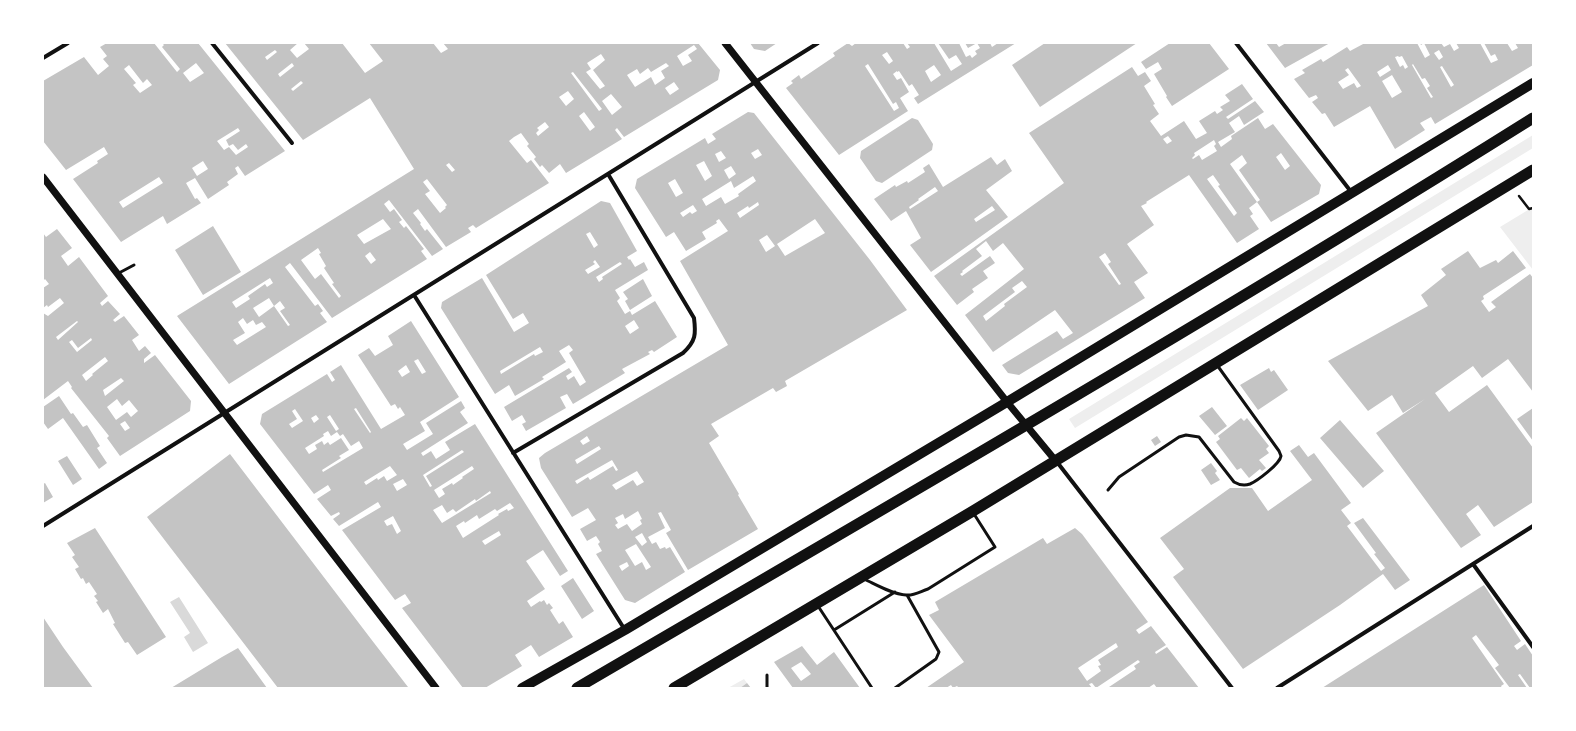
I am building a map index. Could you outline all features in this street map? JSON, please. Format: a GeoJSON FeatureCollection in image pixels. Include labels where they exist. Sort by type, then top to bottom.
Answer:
{"type":"FeatureCollection","features":[{"type":"Feature","properties":{"kind":"highway"},"geometry":{"type":"LineString","coordinates":[[577,688],[1026,425],[1337,240],[1533,118]]}},
{"type":"Feature","properties":{"kind":"highway"},"geometry":{"type":"LineString","coordinates":[[674,688],[973,511],[1533,170]]}},
{"type":"Feature","properties":{"kind":"main road"},"geometry":{"type":"LineString","coordinates":[[522,688],[625,630],[1007,402],[1533,83]]}},
{"type":"Feature","properties":{"kind":"street"},"geometry":{"type":"LineString","coordinates":[[43,58],[68,43]]}},
{"type":"Feature","properties":{"kind":"street"},"geometry":{"type":"LineString","coordinates":[[212,43],[292,143]]}},
{"type":"Feature","properties":{"kind":"street"},"geometry":{"type":"LineString","coordinates":[[725,43],[1007,402],[1055,460],[1232,688]]}},
{"type":"Feature","properties":{"kind":"street"},"geometry":{"type":"LineString","coordinates":[[43,526],[818,43]]}},
{"type":"Feature","properties":{"kind":"street"},"geometry":{"type":"LineString","coordinates":[[1236,43],[1352,193]]}},
{"type":"Feature","properties":{"kind":"street"},"geometry":{"type":"LineString","coordinates":[[513,453],[683,352],[691,345],[695,336],[694,318],[608,174]]}},
{"type":"Feature","properties":{"kind":"street"},"geometry":{"type":"LineString","coordinates":[[43,177],[436,688]]}},
{"type":"Feature","properties":{"kind":"street"},"geometry":{"type":"LineString","coordinates":[[414,295],[625,630]]}},
{"type":"Feature","properties":{"kind":"street"},"geometry":{"type":"LineString","coordinates":[[1277,688],[1533,526]]}},
{"type":"Feature","properties":{"kind":"street"},"geometry":{"type":"LineString","coordinates":[[1473,564],[1533,647]]}},
{"type":"Feature","properties":{"kind":"lane"},"geometry":{"type":"LineString","coordinates":[[117,274],[134,265]]}},
{"type":"Feature","properties":{"kind":"lane"},"geometry":{"type":"LineString","coordinates":[[1108,490],[1119,478],[1179,437],[1186,435],[1199,437],[1234,482],[1239,485],[1251,484],[1278,463],[1281,456],[1279,451],[1216,363]]}},
{"type":"Feature","properties":{"kind":"lane"},"geometry":{"type":"LineString","coordinates":[[861,578],[907,596],[928,588],[995,547],[973,511]]}},
{"type":"Feature","properties":{"kind":"lane"},"geometry":{"type":"LineString","coordinates":[[834,630],[895,592]]}},
{"type":"Feature","properties":{"kind":"lane"},"geometry":{"type":"LineString","coordinates":[[895,688],[936,659],[940,652],[907,596]]}},
{"type":"Feature","properties":{"kind":"lane"},"geometry":{"type":"LineString","coordinates":[[816,603],[872,688]]}},
{"type":"Feature","properties":{"kind":"lane"},"geometry":{"type":"LineString","coordinates":[[767,675],[768,688]]}},
{"type":"Feature","properties":{"kind":"path"},"geometry":{"type":"LineString","coordinates":[[1510,184],[1529,210],[1533,208]]}},
{"type":"Feature","properties":{"kind":"shaded area"},"geometry":{"type":"Polygon","coordinates":[[[1533,135],[1533,148],[1075,428],[1069,419],[1533,135]]]}},
{"type":"Feature","properties":{"kind":"shaded area"},"geometry":{"type":"Polygon","coordinates":[[[1533,207],[1533,270],[1500,227],[1533,207]]]}},
{"type":"Feature","properties":{"kind":"shaded area"},"geometry":{"type":"Polygon","coordinates":[[[179,597],[208,643],[193,652],[184,637],[190,633],[170,602],[179,597]]]}},
{"type":"Feature","properties":{"kind":"shaded area"},"geometry":{"type":"Polygon","coordinates":[[[744,679],[747,683],[740,688],[728,688],[744,679]]]}},
{"type":"Feature","properties":{"kind":"building"},"geometry":{"type":"Polygon","coordinates":[[[107,43],[154,43],[177,72],[180,69],[162,47],[164,45],[162,43],[198,43],[285,151],[245,176],[238,166],[235,168],[238,174],[227,182],[229,185],[208,199],[195,178],[186,183],[195,199],[197,198],[201,203],[167,224],[163,216],[121,242],[73,179],[98,163],[97,161],[108,154],[104,147],[66,170],[43,141],[43,81],[84,57],[98,75],[109,66],[103,59],[107,56],[100,47],[107,43]],[[196,63],[183,73],[190,82],[204,73],[196,63]],[[129,65],[124,69],[136,83],[133,85],[140,93],[152,85],[147,79],[143,83],[129,65]],[[238,128],[217,141],[224,150],[229,147],[236,155],[248,147],[246,144],[238,150],[233,144],[229,146],[226,140],[240,131],[238,128]],[[203,161],[192,168],[197,176],[208,169],[203,161]],[[159,177],[119,202],[123,208],[163,183],[159,177]]]}},
{"type":"Feature","properties":{"kind":"building"},"geometry":{"type":"Polygon","coordinates":[[[225,43],[298,43],[290,50],[297,58],[309,49],[304,43],[342,43],[365,73],[383,61],[369,43],[433,43],[441,53],[448,49],[443,43],[698,43],[720,70],[718,80],[624,137],[617,128],[615,130],[622,139],[566,173],[560,164],[549,173],[542,165],[540,167],[534,159],[536,157],[527,146],[529,144],[521,133],[514,137],[509,141],[527,163],[531,160],[549,183],[476,228],[473,225],[468,228],[471,232],[446,247],[418,209],[413,213],[425,231],[427,229],[443,249],[432,256],[389,200],[384,204],[390,212],[394,209],[402,220],[399,222],[404,228],[406,226],[424,249],[421,251],[427,259],[332,318],[290,263],[285,267],[315,306],[318,304],[323,311],[320,313],[327,322],[229,384],[177,316],[414,169],[370,98],[303,140],[225,43]],[[694,45],[677,56],[683,66],[692,61],[688,55],[697,49],[694,45]],[[275,50],[265,57],[267,60],[277,52],[275,50]],[[601,54],[587,63],[591,69],[586,72],[600,89],[605,86],[593,70],[605,60],[601,54]],[[292,63],[278,74],[280,77],[294,66],[292,63]],[[666,63],[651,72],[648,68],[640,74],[637,69],[627,75],[635,87],[651,77],[655,85],[665,78],[661,71],[669,66],[666,63]],[[573,72],[571,73],[599,111],[602,109],[573,72]],[[301,81],[291,89],[293,91],[303,83],[301,81]],[[674,82],[665,88],[670,95],[679,89],[674,82]],[[568,91],[559,97],[566,106],[574,99],[568,91]],[[611,94],[602,101],[612,115],[622,107],[611,94]],[[584,112],[579,116],[590,131],[595,127],[584,112]],[[545,122],[537,128],[539,130],[536,133],[538,136],[549,127],[545,122]],[[449,163],[446,165],[452,172],[455,170],[449,163]],[[427,179],[423,182],[430,191],[425,194],[440,213],[446,208],[445,207],[447,205],[427,179]],[[383,219],[357,235],[364,244],[391,229],[383,219]],[[318,248],[301,260],[315,279],[321,274],[339,298],[341,296],[332,284],[334,283],[324,268],[326,266],[319,254],[321,253],[318,248]],[[370,252],[365,256],[371,264],[376,260],[370,252]],[[270,278],[232,302],[236,308],[250,299],[248,296],[265,284],[267,287],[273,283],[270,278]],[[269,298],[253,308],[259,317],[274,306],[269,298]],[[280,301],[274,306],[288,326],[290,325],[280,311],[285,308],[280,301]],[[243,318],[238,322],[245,333],[233,340],[237,345],[266,327],[262,322],[256,325],[253,320],[247,324],[243,318]]]}},
{"type":"Feature","properties":{"kind":"building"},"geometry":{"type":"Polygon","coordinates":[[[750,43],[777,43],[765,51],[754,49],[750,43]]]}},
{"type":"Feature","properties":{"kind":"building"},"geometry":{"type":"Polygon","coordinates":[[[848,43],[852,46],[856,43],[903,43],[907,49],[910,47],[907,43],[934,43],[951,71],[962,64],[956,55],[949,59],[938,43],[959,43],[966,57],[970,55],[972,58],[977,54],[975,51],[980,48],[977,43],[990,43],[992,47],[998,43],[1016,43],[918,104],[914,98],[919,95],[912,84],[909,86],[899,71],[897,71],[893,74],[897,80],[901,78],[909,92],[900,98],[908,111],[839,155],[786,88],[793,83],[791,81],[799,75],[801,79],[835,56],[833,53],[848,43]],[[887,52],[882,55],[889,64],[893,61],[887,52]],[[868,64],[865,66],[894,111],[899,108],[896,102],[893,104],[868,64]],[[934,65],[925,71],[931,82],[941,75],[934,65]]]}},
{"type":"Feature","properties":{"kind":"building"},"geometry":{"type":"Polygon","coordinates":[[[965,43],[977,43],[968,48],[965,43]]]}},
{"type":"Feature","properties":{"kind":"building"},"geometry":{"type":"Polygon","coordinates":[[[1045,43],[1137,43],[1040,107],[1012,65],[1045,43]]]}},
{"type":"Feature","properties":{"kind":"building"},"geometry":{"type":"Polygon","coordinates":[[[1170,43],[1209,43],[1229,69],[1172,106],[1154,74],[1162,69],[1158,62],[1146,69],[1141,62],[1170,43]]]}},
{"type":"Feature","properties":{"kind":"building"},"geometry":{"type":"Polygon","coordinates":[[[1266,43],[1276,43],[1279,47],[1286,43],[1330,43],[1285,68],[1266,43]]]}},
{"type":"Feature","properties":{"kind":"building"},"geometry":{"type":"Polygon","coordinates":[[[1365,43],[1417,43],[1425,58],[1430,55],[1424,43],[1441,43],[1444,47],[1450,44],[1454,51],[1459,48],[1456,43],[1480,43],[1491,63],[1498,60],[1495,54],[1491,56],[1484,43],[1507,43],[1512,51],[1518,48],[1515,43],[1533,43],[1533,65],[1435,124],[1431,117],[1420,123],[1425,130],[1395,149],[1370,106],[1334,127],[1325,113],[1322,114],[1312,102],[1318,98],[1316,95],[1309,98],[1294,79],[1305,73],[1302,70],[1321,59],[1323,62],[1347,47],[1350,51],[1365,43]],[[1439,50],[1434,53],[1439,60],[1443,57],[1439,50]],[[1402,56],[1395,57],[1400,67],[1403,65],[1405,69],[1408,67],[1402,56]],[[1413,64],[1412,65],[1431,98],[1433,97],[1427,88],[1430,86],[1425,78],[1422,79],[1413,64]],[[1388,65],[1377,72],[1380,77],[1391,70],[1388,65]],[[1442,66],[1440,67],[1451,87],[1454,85],[1442,66]],[[1348,68],[1345,70],[1349,75],[1338,82],[1343,89],[1354,83],[1357,88],[1361,86],[1348,68]],[[1392,75],[1382,81],[1392,98],[1402,92],[1392,75]]]}},
{"type":"Feature","properties":{"kind":"building"},"geometry":{"type":"Polygon","coordinates":[[[1132,67],[1138,76],[1145,72],[1151,81],[1144,86],[1159,114],[1150,121],[1161,136],[1184,121],[1196,139],[1207,133],[1199,121],[1215,111],[1217,114],[1223,110],[1220,107],[1230,101],[1225,95],[1242,84],[1253,99],[1226,117],[1228,119],[1255,101],[1264,112],[1244,125],[1239,116],[1229,123],[1235,132],[1218,142],[1221,147],[1232,139],[1231,136],[1258,118],[1265,129],[1273,124],[1321,185],[1319,194],[1271,222],[1257,202],[1249,208],[1253,214],[1250,216],[1259,229],[1237,243],[1189,175],[1146,202],[1147,203],[1141,206],[1154,225],[1127,244],[1148,273],[1134,282],[1145,298],[1019,375],[1008,373],[1002,365],[1057,331],[1063,339],[1073,333],[1055,310],[993,352],[965,315],[1024,269],[1003,243],[993,251],[986,241],[976,249],[982,256],[962,271],[963,272],[960,274],[962,276],[990,256],[995,263],[983,271],[988,278],[972,289],[974,292],[957,305],[934,276],[1064,183],[1029,133],[1132,67]],[[1168,136],[1163,139],[1167,144],[1172,141],[1168,136]],[[1214,140],[1194,153],[1195,155],[1192,158],[1193,159],[1199,155],[1202,160],[1217,151],[1214,146],[1216,144],[1214,140]],[[1281,153],[1276,157],[1285,170],[1290,166],[1281,153]],[[1242,155],[1230,164],[1257,202],[1260,200],[1239,170],[1247,163],[1242,155]],[[1213,175],[1207,179],[1234,216],[1237,213],[1218,186],[1220,185],[1213,175]],[[1105,253],[1099,257],[1119,285],[1121,284],[1108,264],[1111,262],[1105,253]],[[1022,281],[1012,288],[1015,292],[983,316],[986,321],[1005,306],[1004,304],[1027,287],[1022,281]]]}},
{"type":"Feature","properties":{"kind":"building"},"geometry":{"type":"Polygon","coordinates":[[[748,112],[754,113],[870,260],[907,310],[785,381],[787,386],[776,392],[773,388],[711,424],[719,436],[709,443],[758,529],[688,570],[666,533],[671,530],[661,512],[658,513],[665,528],[648,537],[652,544],[656,542],[660,549],[670,547],[685,572],[635,603],[625,600],[596,554],[602,551],[598,544],[600,542],[596,536],[587,541],[580,529],[596,520],[588,508],[572,517],[541,468],[539,458],[545,453],[728,345],[680,261],[728,231],[719,219],[716,221],[717,223],[702,232],[706,239],[686,251],[674,232],[666,237],[635,188],[637,179],[705,138],[708,144],[716,139],[712,134],[748,112]],[[758,149],[751,153],[755,159],[762,155],[758,149]],[[721,151],[715,154],[719,162],[726,158],[721,151]],[[704,161],[696,165],[705,181],[712,176],[704,161]],[[731,166],[724,170],[729,179],[736,174],[731,166]],[[753,176],[734,188],[731,181],[702,199],[706,206],[721,197],[725,204],[739,196],[738,194],[756,181],[753,176]],[[675,179],[668,183],[676,197],[683,193],[675,179]],[[758,202],[749,208],[748,206],[737,213],[740,218],[759,205],[758,202]],[[693,205],[680,213],[683,217],[690,212],[692,214],[697,211],[693,205]],[[815,219],[777,244],[785,256],[825,233],[815,219]],[[767,235],[759,240],[766,252],[775,246],[767,235]],[[587,436],[580,441],[583,445],[590,441],[587,436]],[[599,446],[575,460],[577,464],[601,449],[599,446]],[[612,460],[575,481],[577,484],[588,477],[590,480],[613,466],[616,471],[618,470],[612,460]],[[637,471],[612,485],[616,490],[633,480],[637,486],[644,482],[637,471]],[[638,511],[625,519],[623,514],[615,518],[618,523],[615,525],[618,529],[627,524],[632,531],[642,524],[640,520],[642,519],[638,511]],[[642,533],[635,537],[642,546],[647,542],[642,533]],[[636,544],[625,550],[635,566],[642,562],[646,570],[651,567],[636,544]],[[627,562],[619,566],[622,571],[629,566],[627,562]]]}},
{"type":"Feature","properties":{"kind":"building"},"geometry":{"type":"Polygon","coordinates":[[[912,118],[918,120],[933,144],[932,150],[882,183],[876,181],[860,158],[861,151],[912,118]]]}},
{"type":"Feature","properties":{"kind":"building"},"geometry":{"type":"Polygon","coordinates":[[[991,157],[997,165],[1005,159],[1012,171],[986,190],[1008,217],[931,272],[910,245],[921,238],[906,211],[891,221],[874,199],[895,185],[896,187],[907,181],[908,183],[925,172],[923,168],[929,164],[943,187],[991,157]],[[935,187],[918,199],[919,200],[909,207],[910,209],[938,191],[935,187]],[[992,206],[974,219],[976,222],[995,210],[992,206]]]}},
{"type":"Feature","properties":{"kind":"building"},"geometry":{"type":"Polygon","coordinates":[[[601,201],[610,203],[637,251],[627,257],[635,267],[644,262],[648,270],[615,290],[620,298],[617,301],[625,314],[630,311],[632,315],[655,301],[677,337],[654,352],[652,350],[648,352],[650,354],[622,369],[625,373],[573,404],[567,394],[560,397],[566,408],[526,431],[522,424],[526,422],[522,415],[512,421],[504,407],[569,368],[572,372],[566,376],[568,380],[574,376],[580,386],[586,382],[569,353],[573,350],[569,345],[559,351],[566,362],[542,377],[544,379],[515,396],[509,385],[495,394],[441,308],[442,302],[482,278],[514,332],[529,323],[523,313],[513,319],[486,275],[601,201]],[[590,232],[586,234],[594,248],[598,245],[590,232]],[[595,260],[593,262],[595,264],[585,270],[588,274],[600,267],[595,260]],[[620,262],[596,277],[599,282],[603,279],[602,277],[622,264],[620,262]],[[634,320],[625,326],[630,334],[639,328],[634,320]],[[540,347],[500,371],[501,374],[534,354],[535,356],[543,352],[540,347]]]}},
{"type":"Feature","properties":{"kind":"building"},"geometry":{"type":"Polygon","coordinates":[[[213,226],[241,272],[203,295],[175,250],[213,226]]]}},
{"type":"Feature","properties":{"kind":"building"},"geometry":{"type":"Polygon","coordinates":[[[57,229],[72,248],[61,256],[68,266],[79,257],[108,296],[100,303],[102,306],[108,301],[120,314],[113,320],[115,322],[124,316],[139,335],[132,340],[139,351],[145,346],[151,353],[144,359],[144,363],[155,355],[191,401],[190,411],[120,456],[107,438],[109,436],[71,388],[72,387],[68,381],[43,400],[43,313],[48,316],[64,303],[60,298],[48,307],[47,305],[43,308],[43,288],[49,284],[45,279],[43,281],[43,233],[46,237],[57,229]],[[77,321],[56,337],[58,340],[78,322],[77,321]],[[91,338],[78,348],[72,340],[69,342],[77,352],[92,340],[91,338]],[[105,357],[82,375],[86,381],[108,361],[105,357]],[[121,378],[103,390],[105,396],[124,381],[121,378]],[[117,399],[107,407],[116,420],[127,412],[131,417],[138,411],[129,400],[122,406],[117,399]],[[125,421],[120,424],[125,431],[130,428],[125,421]]]}},
{"type":"Feature","properties":{"kind":"building"},"geometry":{"type":"Polygon","coordinates":[[[1468,251],[1480,268],[1496,260],[1498,263],[1513,251],[1526,268],[1483,296],[1484,299],[1481,301],[1489,312],[1496,307],[1491,302],[1530,274],[1533,278],[1533,392],[1508,359],[1482,378],[1473,366],[1435,393],[1449,412],[1487,385],[1533,448],[1533,502],[1494,527],[1478,505],[1466,514],[1481,535],[1461,548],[1376,433],[1425,399],[1403,413],[1392,395],[1368,411],[1328,361],[1428,306],[1421,295],[1446,275],[1441,269],[1468,251]]]}},
{"type":"Feature","properties":{"kind":"building"},"geometry":{"type":"Polygon","coordinates":[[[643,279],[652,296],[630,310],[625,301],[628,299],[623,292],[643,279]]]}},
{"type":"Feature","properties":{"kind":"building"},"geometry":{"type":"Polygon","coordinates":[[[411,321],[459,397],[420,422],[425,431],[403,444],[407,450],[433,434],[426,423],[461,401],[465,408],[460,412],[468,423],[421,453],[423,456],[431,451],[436,459],[450,450],[445,442],[475,424],[568,571],[560,576],[543,550],[526,561],[545,589],[527,601],[531,607],[544,600],[547,605],[549,603],[553,608],[550,610],[559,624],[563,621],[573,637],[539,657],[531,645],[515,655],[522,666],[485,688],[463,688],[402,608],[411,603],[405,594],[395,600],[342,530],[381,507],[378,502],[339,526],[333,519],[340,514],[339,512],[331,516],[317,499],[331,490],[328,485],[314,494],[260,424],[262,414],[327,374],[332,382],[335,380],[330,372],[341,365],[381,429],[405,415],[400,407],[398,409],[395,404],[391,406],[358,355],[369,348],[375,356],[393,345],[388,336],[411,321]],[[418,359],[414,361],[422,374],[426,372],[418,359]],[[406,365],[398,371],[402,377],[410,372],[406,365]],[[356,408],[354,409],[370,433],[371,432],[356,408]],[[295,409],[292,411],[297,419],[289,424],[292,428],[303,421],[295,409]],[[316,415],[311,418],[314,423],[319,419],[316,415]],[[330,415],[327,417],[336,431],[339,429],[330,415]],[[328,431],[323,434],[324,436],[305,448],[309,454],[317,449],[315,445],[322,441],[324,445],[328,442],[330,445],[341,438],[349,450],[339,456],[341,458],[322,470],[323,472],[363,448],[359,441],[351,446],[343,434],[340,436],[337,432],[331,436],[328,431]],[[462,450],[423,475],[430,487],[432,486],[426,476],[464,452],[462,450]],[[390,466],[364,482],[366,485],[377,478],[378,480],[384,476],[387,481],[397,475],[390,466]],[[472,466],[434,490],[439,498],[445,494],[442,489],[452,483],[453,485],[463,478],[462,477],[474,469],[472,466]],[[403,479],[393,484],[397,491],[407,485],[403,479]],[[490,491],[476,501],[475,499],[456,512],[453,509],[447,513],[442,505],[433,510],[442,523],[491,493],[490,491]],[[510,503],[497,511],[495,509],[479,519],[477,515],[465,523],[464,521],[456,526],[463,538],[499,515],[498,514],[507,509],[508,511],[514,508],[510,503]],[[393,516],[384,521],[387,526],[392,524],[397,534],[401,531],[393,516]],[[499,531],[482,541],[485,545],[501,535],[499,531]]]}},
{"type":"Feature","properties":{"kind":"building"},"geometry":{"type":"Polygon","coordinates":[[[1269,368],[1271,372],[1274,370],[1288,390],[1258,410],[1240,385],[1269,368]]]}},
{"type":"Feature","properties":{"kind":"building"},"geometry":{"type":"Polygon","coordinates":[[[59,396],[71,414],[73,413],[83,427],[87,425],[100,446],[97,448],[107,463],[99,469],[63,418],[48,429],[43,422],[43,407],[59,396]]]}},
{"type":"Feature","properties":{"kind":"building"},"geometry":{"type":"Polygon","coordinates":[[[1212,407],[1227,426],[1215,435],[1199,416],[1212,407]]]}},
{"type":"Feature","properties":{"kind":"building"},"geometry":{"type":"Polygon","coordinates":[[[1533,408],[1533,441],[1517,419],[1533,408]]]}},
{"type":"Feature","properties":{"kind":"building"},"geometry":{"type":"Polygon","coordinates":[[[1241,418],[1244,421],[1247,418],[1269,446],[1266,449],[1269,453],[1259,460],[1266,468],[1262,471],[1260,469],[1249,478],[1241,468],[1237,470],[1216,442],[1220,439],[1218,436],[1241,418]]]}},
{"type":"Feature","properties":{"kind":"building"},"geometry":{"type":"Polygon","coordinates":[[[1340,420],[1384,471],[1363,488],[1320,438],[1340,420]]]}},
{"type":"Feature","properties":{"kind":"building"},"geometry":{"type":"Polygon","coordinates":[[[1157,436],[1161,442],[1155,446],[1151,440],[1157,436]]]}},
{"type":"Feature","properties":{"kind":"building"},"geometry":{"type":"Polygon","coordinates":[[[1299,445],[1308,457],[1314,453],[1351,503],[1341,510],[1351,523],[1347,526],[1381,571],[1385,568],[1354,523],[1363,518],[1410,580],[1395,590],[1383,574],[1340,605],[1243,669],[1173,577],[1184,569],[1160,538],[1230,488],[1252,488],[1268,511],[1312,480],[1290,451],[1299,445]]]}},
{"type":"Feature","properties":{"kind":"building"},"geometry":{"type":"Polygon","coordinates":[[[230,454],[408,687],[278,688],[147,517],[230,454]]]}},
{"type":"Feature","properties":{"kind":"building"},"geometry":{"type":"Polygon","coordinates":[[[67,456],[82,479],[73,485],[58,461],[67,456]]]}},
{"type":"Feature","properties":{"kind":"building"},"geometry":{"type":"Polygon","coordinates":[[[1211,463],[1217,471],[1215,473],[1220,480],[1211,485],[1201,470],[1211,463]]]}},
{"type":"Feature","properties":{"kind":"building"},"geometry":{"type":"Polygon","coordinates":[[[45,483],[53,497],[43,503],[43,484],[45,483]]]}},
{"type":"Feature","properties":{"kind":"building"},"geometry":{"type":"Polygon","coordinates":[[[95,528],[166,637],[137,655],[128,642],[125,643],[113,624],[115,623],[108,609],[103,613],[94,596],[97,594],[89,582],[86,584],[75,569],[79,567],[72,557],[75,555],[67,543],[95,528]]]}},
{"type":"Feature","properties":{"kind":"building"},"geometry":{"type":"Polygon","coordinates":[[[1075,528],[1082,534],[1148,622],[1136,630],[1139,634],[1151,626],[1166,645],[1155,652],[1156,654],[1167,647],[1199,688],[1157,688],[1154,684],[1148,688],[1109,688],[1136,669],[1134,666],[1140,662],[1138,660],[1096,688],[1092,683],[1089,684],[1092,688],[959,688],[957,686],[953,688],[951,685],[946,688],[926,688],[964,662],[929,615],[939,610],[935,602],[1043,538],[1047,544],[1075,528]],[[1116,643],[1078,668],[1087,681],[1101,671],[1098,666],[1101,665],[1098,660],[1118,647],[1116,643]]]}},
{"type":"Feature","properties":{"kind":"building"},"geometry":{"type":"Polygon","coordinates":[[[573,578],[594,611],[582,619],[561,586],[573,578]]]}},
{"type":"Feature","properties":{"kind":"building"},"geometry":{"type":"Polygon","coordinates":[[[1484,585],[1521,641],[1514,646],[1517,650],[1525,644],[1533,656],[1533,688],[1530,688],[1520,674],[1518,675],[1527,688],[1510,688],[1495,668],[1499,665],[1476,635],[1472,638],[1504,684],[1501,686],[1502,688],[1322,688],[1484,585]]]}},
{"type":"Feature","properties":{"kind":"building"},"geometry":{"type":"Polygon","coordinates":[[[43,617],[63,647],[93,688],[43,688],[43,617]]]}},
{"type":"Feature","properties":{"kind":"building"},"geometry":{"type":"Polygon","coordinates":[[[802,646],[817,665],[834,652],[860,688],[793,688],[774,662],[802,646]],[[801,662],[791,668],[801,681],[811,674],[801,662]]]}},
{"type":"Feature","properties":{"kind":"building"},"geometry":{"type":"Polygon","coordinates":[[[238,648],[267,688],[171,688],[222,657],[238,648]]]}},
{"type":"Feature","properties":{"kind":"building"},"geometry":{"type":"Polygon","coordinates":[[[747,683],[751,688],[740,688],[747,683]]]}}]}
